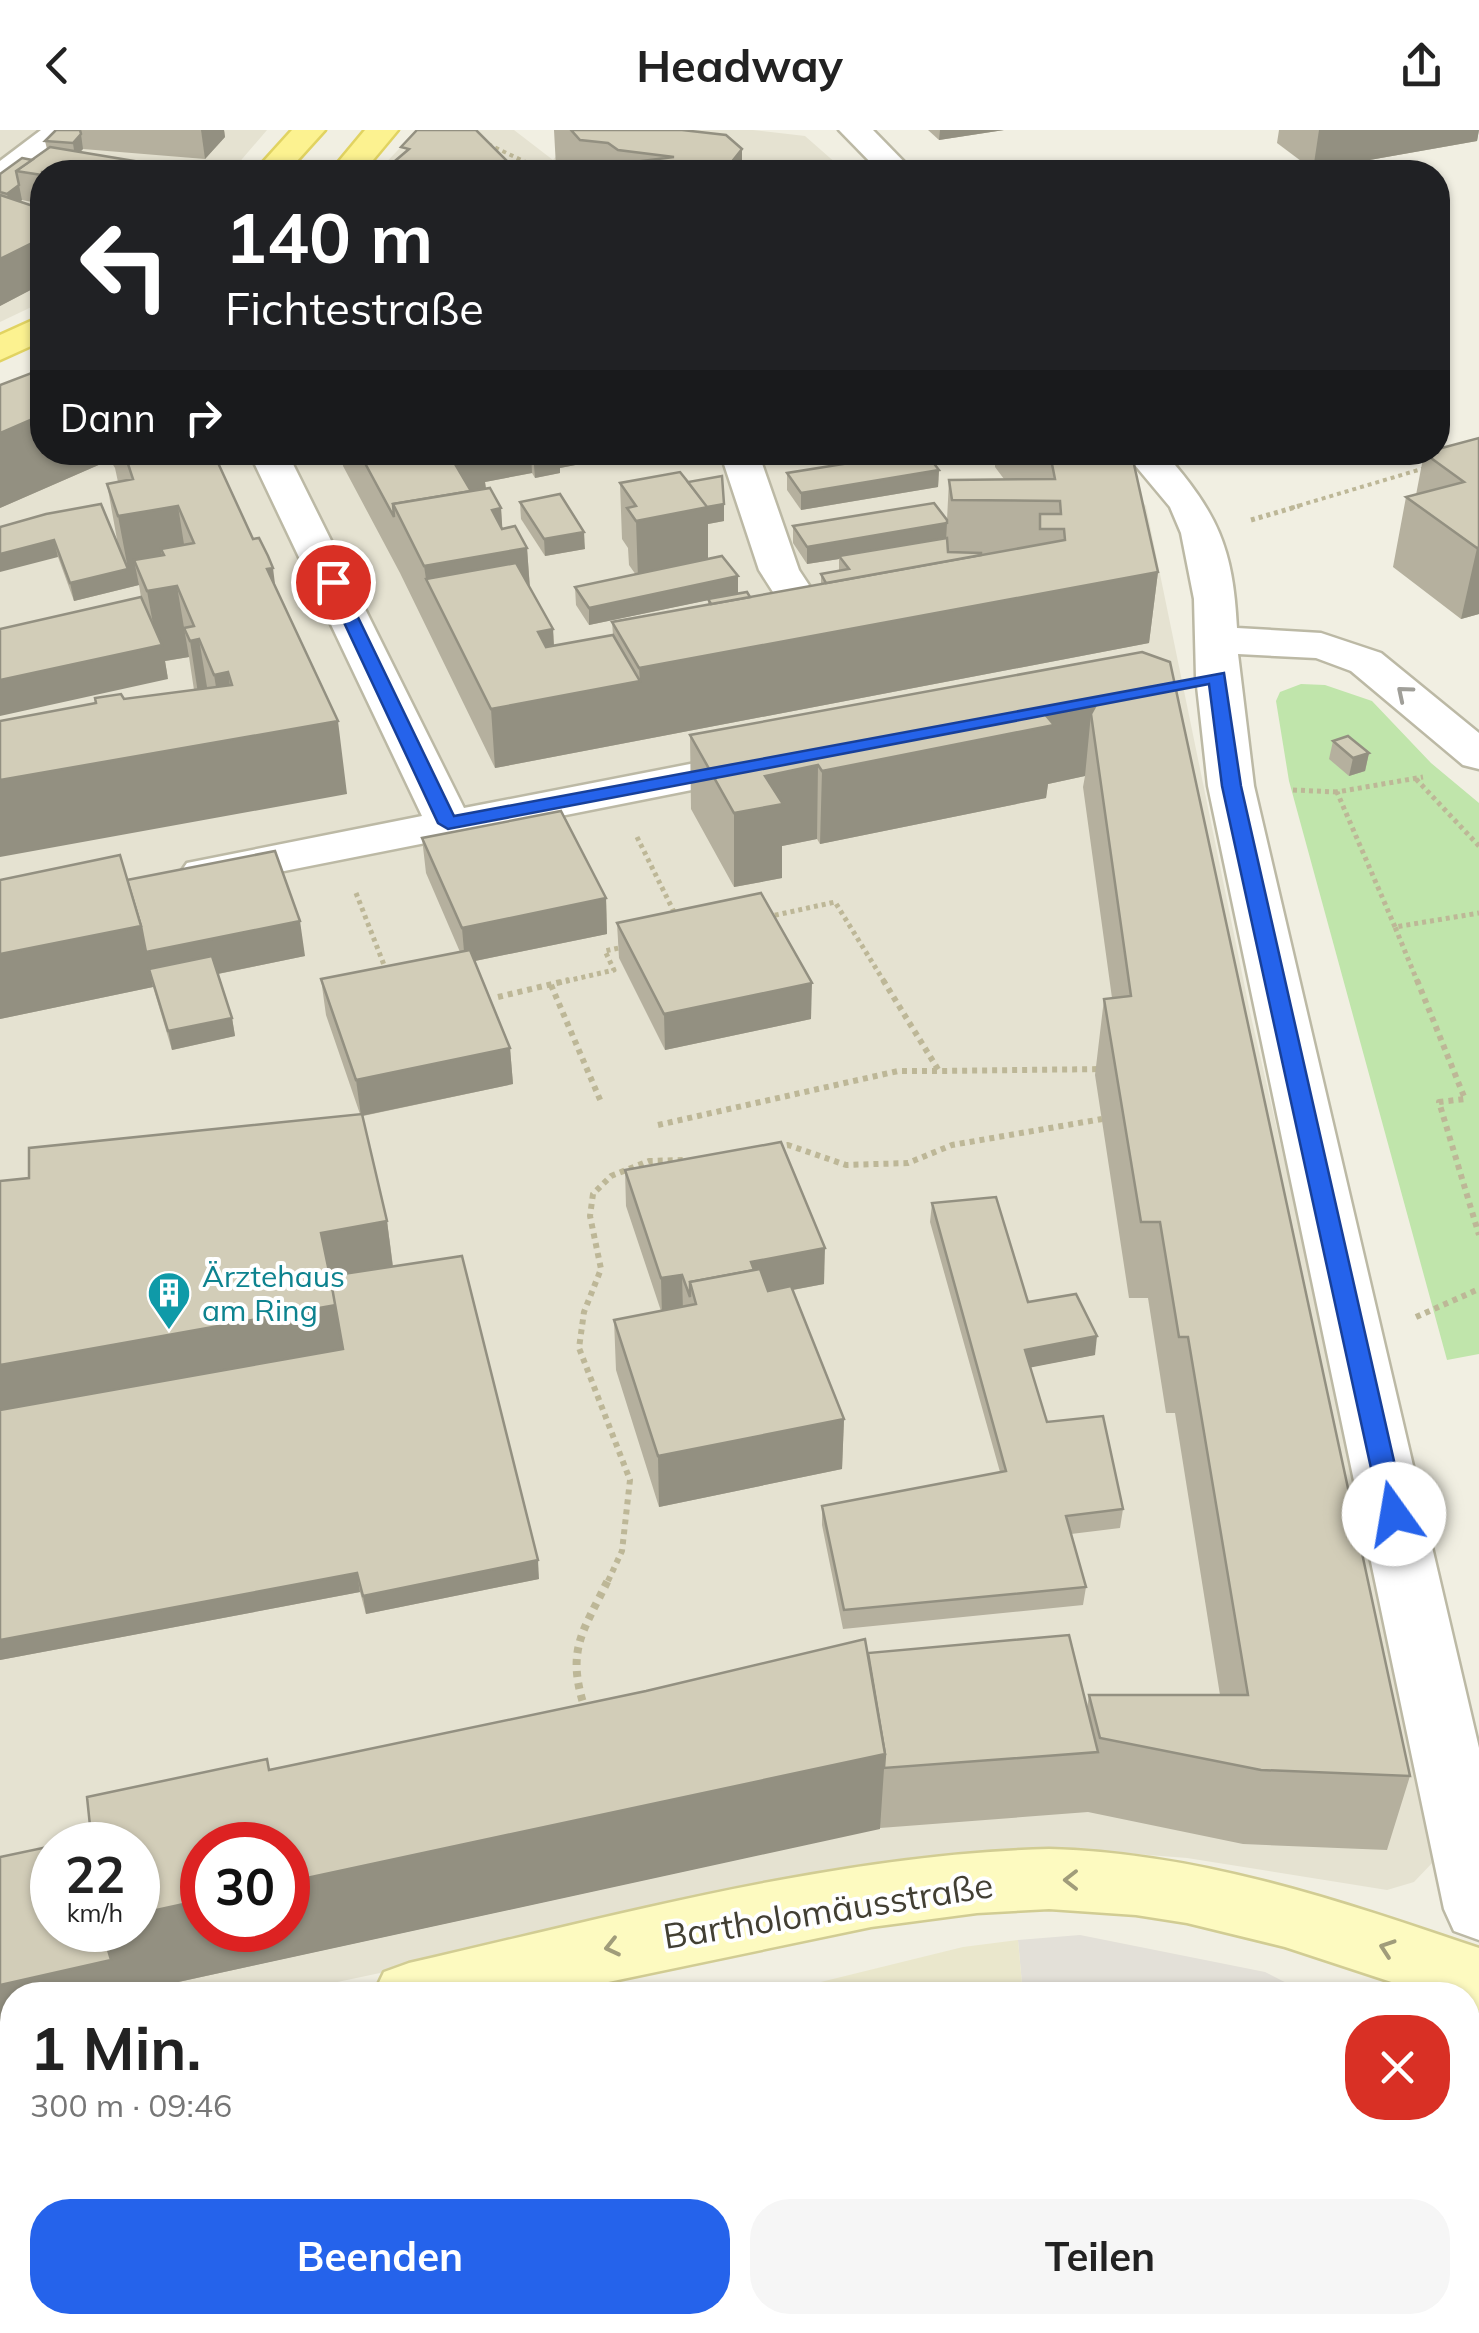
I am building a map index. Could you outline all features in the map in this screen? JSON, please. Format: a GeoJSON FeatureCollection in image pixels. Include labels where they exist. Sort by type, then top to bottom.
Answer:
{"type":"FeatureCollection","features":[{"type":"Feature","properties":{"kind":"main road"},"geometry":{"type":"LineString","coordinates":[[281,160],[309,130]]}},
{"type":"Feature","properties":{"kind":"main road"},"geometry":{"type":"LineString","coordinates":[[356,160],[382,130]]}},
{"type":"Feature","properties":{"kind":"main road"},"geometry":{"type":"LineString","coordinates":[[0,348],[30,333]]}},
{"type":"Feature","properties":{"kind":"street"},"geometry":{"type":"LineString","coordinates":[[0,178],[61,130]]}},
{"type":"Feature","properties":{"kind":"street"},"geometry":{"type":"LineString","coordinates":[[855,130],[886,160]]}},
{"type":"Feature","properties":{"kind":"street"},"geometry":{"type":"LineString","coordinates":[[274,465],[448,823]]}},
{"type":"Feature","properties":{"kind":"street"},"geometry":{"type":"LineString","coordinates":[[743,465],[779,570],[833,652]]}},
{"type":"Feature","properties":{"kind":"street"},"geometry":{"type":"LineString","coordinates":[[1154,465],[1188,504],[1201,533],[1215,598],[1206,667],[1479,1910]]}},
{"type":"Feature","properties":{"kind":"street"},"geometry":{"type":"LineString","coordinates":[[1206,667],[1321,646],[1366,662],[1479,756]]}},
{"type":"Feature","properties":{"kind":"street"},"geometry":{"type":"LineString","coordinates":[[169,880],[798,756]]}},
{"type":"Feature","properties":{"kind":"street","name":"Bartholomäusstraße"},"geometry":{"type":"LineString","coordinates":[[464,1982],[650,1938],[892,1893],[1027,1880],[1084,1880],[1238,1902],[1479,1980]]}},
{"type":"Feature","properties":{"kind":"path"},"geometry":{"type":"LineString","coordinates":[[477,138],[522,160]]}},
{"type":"Feature","properties":{"kind":"path"},"geometry":{"type":"LineString","coordinates":[[1201,533],[1328,500],[1435,465]]}},
{"type":"Feature","properties":{"kind":"path"},"geometry":{"type":"LineString","coordinates":[[1292,790],[1337,792],[1429,776]]}},
{"type":"Feature","properties":{"kind":"path"},"geometry":{"type":"LineString","coordinates":[[1416,779],[1479,846]]}},
{"type":"Feature","properties":{"kind":"path"},"geometry":{"type":"LineString","coordinates":[[614,792],[678,919]]}},
{"type":"Feature","properties":{"kind":"path"},"geometry":{"type":"LineString","coordinates":[[1337,792],[1465,1099],[1440,1102],[1479,1235]]}},
{"type":"Feature","properties":{"kind":"path"},"geometry":{"type":"LineString","coordinates":[[338,846],[391,983]]}},
{"type":"Feature","properties":{"kind":"path"},"geometry":{"type":"LineString","coordinates":[[760,918],[835,902],[939,1071]]}},
{"type":"Feature","properties":{"kind":"path"},"geometry":{"type":"LineString","coordinates":[[1395,927],[1479,914]]}},
{"type":"Feature","properties":{"kind":"path"},"geometry":{"type":"LineString","coordinates":[[498,996],[614,970],[605,951],[637,944]]}},
{"type":"Feature","properties":{"kind":"path"},"geometry":{"type":"LineString","coordinates":[[552,985],[602,1102]]}},
{"type":"Feature","properties":{"kind":"path"},"geometry":{"type":"LineString","coordinates":[[658,1125],[898,1072],[1121,1069]]}},
{"type":"Feature","properties":{"kind":"path"},"geometry":{"type":"LineString","coordinates":[[769,1148],[788,1145],[846,1165],[908,1164],[952,1145],[1102,1119]]}},
{"type":"Feature","properties":{"kind":"path"},"geometry":{"type":"LineString","coordinates":[[591,1725],[574,1676],[579,1640],[622,1551],[630,1480],[579,1348],[584,1312],[601,1269],[590,1216],[593,1194],[611,1176],[649,1162],[697,1159]]}},
{"type":"Feature","properties":{"kind":"path"},"geometry":{"type":"LineString","coordinates":[[1402,1321],[1479,1289]]}},
{"type":"Feature","properties":{"kind":"shaded area"},"geometry":{"type":"Polygon","coordinates":[[[0,130],[267,130],[241,160],[30,160],[30,308],[0,322],[0,130]]]}},
{"type":"Feature","properties":{"kind":"shaded area"},"geometry":{"type":"Polygon","coordinates":[[[417,130],[514,130],[553,160],[388,160],[417,130]]]}},
{"type":"Feature","properties":{"kind":"shaded area"},"geometry":{"type":"Polygon","coordinates":[[[578,130],[753,130],[805,136],[832,160],[553,160],[578,130]]]}},
{"type":"Feature","properties":{"kind":"shaded area"},"geometry":{"type":"Polygon","coordinates":[[[0,418],[30,442],[30,465],[1110,465],[1146,506],[1250,1012],[1439,1832],[1434,1861],[1414,1882],[1387,1890],[1187,1858],[1058,1848],[923,1858],[337,1982],[0,1982],[0,418]]]}},
{"type":"Feature","properties":{"kind":"shaded area"},"geometry":{"type":"Polygon","coordinates":[[[1080,1935],[1265,1972],[1285,1982],[1022,1982],[1018,1940],[1080,1935]]]}},
{"type":"Feature","properties":{"kind":"shaded area"},"geometry":{"type":"Polygon","coordinates":[[[1018,1940],[1022,1982],[821,1982],[963,1947],[1018,1940]]]}},
{"type":"Feature","properties":{"kind":"green space"},"geometry":{"type":"Polygon","coordinates":[[[1301,684],[1325,685],[1372,701],[1431,763],[1479,803],[1479,1354],[1447,1360],[1289,781],[1276,701],[1280,692],[1301,684]]]}},
{"type":"Feature","properties":{"kind":"building"},"geometry":{"type":"Polygon","coordinates":[[[56,130],[80,130],[81,134],[73,143],[45,141],[56,130]]]}},
{"type":"Feature","properties":{"kind":"building"},"geometry":{"type":"Polygon","coordinates":[[[417,130],[476,130],[506,160],[396,160],[409,149],[401,147],[417,130]]]}},
{"type":"Feature","properties":{"kind":"building"},"geometry":{"type":"Polygon","coordinates":[[[571,130],[682,130],[726,135],[742,149],[733,160],[650,160],[674,157],[618,150],[608,143],[580,140],[571,130]]]}},
{"type":"Feature","properties":{"kind":"building"},"geometry":{"type":"Polygon","coordinates":[[[50,147],[128,160],[32,160],[50,147]]]}},
{"type":"Feature","properties":{"kind":"building"},"geometry":{"type":"Polygon","coordinates":[[[22,158],[32,160],[16,171],[19,185],[7,194],[0,192],[0,174],[22,158]]]}},
{"type":"Feature","properties":{"kind":"building"},"geometry":{"type":"Polygon","coordinates":[[[30,161],[30,173],[16,171],[30,161]]]}},
{"type":"Feature","properties":{"kind":"building"},"geometry":{"type":"Polygon","coordinates":[[[0,195],[30,205],[30,244],[0,259],[0,195]]]}},
{"type":"Feature","properties":{"kind":"building"},"geometry":{"type":"Polygon","coordinates":[[[30,374],[30,420],[0,433],[0,385],[30,374]]]}},
{"type":"Feature","properties":{"kind":"building"},"geometry":{"type":"Polygon","coordinates":[[[1479,438],[1477,548],[1406,497],[1464,482],[1441,465],[1450,465],[1450,446],[1479,438]]]}},
{"type":"Feature","properties":{"kind":"building"},"geometry":{"type":"Polygon","coordinates":[[[128,465],[219,465],[253,539],[259,538],[268,556],[273,568],[267,569],[338,721],[0,780],[0,721],[96,703],[95,698],[121,694],[124,699],[232,685],[228,672],[214,675],[199,639],[190,641],[184,628],[194,626],[177,586],[147,591],[134,560],[164,555],[161,549],[194,543],[178,506],[118,516],[107,484],[133,479],[128,465]]]}},
{"type":"Feature","properties":{"kind":"building"},"geometry":{"type":"Polygon","coordinates":[[[366,465],[456,465],[471,491],[393,504],[394,517],[366,465]]]}},
{"type":"Feature","properties":{"kind":"building"},"geometry":{"type":"Polygon","coordinates":[[[837,465],[935,465],[939,470],[801,493],[787,473],[837,465]]]}},
{"type":"Feature","properties":{"kind":"building"},"geometry":{"type":"Polygon","coordinates":[[[1052,465],[1134,465],[1158,572],[639,668],[612,622],[1065,540],[1064,529],[1040,529],[1040,514],[1061,514],[1060,501],[952,500],[949,480],[1055,479],[1052,465]]]}},
{"type":"Feature","properties":{"kind":"building"},"geometry":{"type":"Polygon","coordinates":[[[680,472],[708,507],[636,521],[627,508],[636,506],[620,483],[680,472]]]}},
{"type":"Feature","properties":{"kind":"building"},"geometry":{"type":"Polygon","coordinates":[[[722,476],[724,504],[707,507],[688,482],[722,476]]]}},
{"type":"Feature","properties":{"kind":"building"},"geometry":{"type":"Polygon","coordinates":[[[490,488],[501,508],[492,510],[502,529],[515,526],[527,548],[424,566],[393,504],[490,488]]]}},
{"type":"Feature","properties":{"kind":"building"},"geometry":{"type":"Polygon","coordinates":[[[560,494],[584,532],[544,539],[520,502],[560,494]]]}},
{"type":"Feature","properties":{"kind":"building"},"geometry":{"type":"Polygon","coordinates":[[[934,503],[947,523],[807,547],[793,526],[934,503]]]}},
{"type":"Feature","properties":{"kind":"building"},"geometry":{"type":"Polygon","coordinates":[[[101,504],[128,569],[70,583],[54,540],[0,554],[0,527],[101,504]]]}},
{"type":"Feature","properties":{"kind":"building"},"geometry":{"type":"Polygon","coordinates":[[[947,538],[948,552],[981,555],[826,583],[821,574],[849,569],[839,556],[947,538]]]}},
{"type":"Feature","properties":{"kind":"building"},"geometry":{"type":"Polygon","coordinates":[[[722,556],[738,576],[589,608],[575,587],[722,556]]]}},
{"type":"Feature","properties":{"kind":"building"},"geometry":{"type":"Polygon","coordinates":[[[516,563],[553,629],[538,632],[546,647],[613,635],[640,681],[491,709],[426,579],[516,563]]]}},
{"type":"Feature","properties":{"kind":"building"},"geometry":{"type":"Polygon","coordinates":[[[747,592],[750,597],[711,604],[708,599],[747,592]]]}},
{"type":"Feature","properties":{"kind":"building"},"geometry":{"type":"Polygon","coordinates":[[[141,597],[162,645],[0,680],[0,629],[141,597]]]}},
{"type":"Feature","properties":{"kind":"building"},"geometry":{"type":"Polygon","coordinates":[[[1142,652],[1170,662],[1410,1776],[1261,1770],[1100,1738],[1089,1695],[1248,1695],[1188,1337],[1179,1337],[1160,1222],[1141,1222],[1104,999],[1131,996],[1091,714],[1097,703],[1044,713],[1054,725],[822,771],[818,765],[765,776],[783,804],[734,813],[690,735],[1142,652]]]}},
{"type":"Feature","properties":{"kind":"building"},"geometry":{"type":"Polygon","coordinates":[[[1348,736],[1369,753],[1353,758],[1333,741],[1348,736]]]}},
{"type":"Feature","properties":{"kind":"building"},"geometry":{"type":"Polygon","coordinates":[[[561,811],[606,898],[462,928],[422,838],[561,811]]]}},
{"type":"Feature","properties":{"kind":"building"},"geometry":{"type":"Polygon","coordinates":[[[275,851],[300,921],[146,952],[127,880],[275,851]]]}},
{"type":"Feature","properties":{"kind":"building"},"geometry":{"type":"Polygon","coordinates":[[[120,855],[141,926],[0,954],[0,880],[120,855]]]}},
{"type":"Feature","properties":{"kind":"building"},"geometry":{"type":"Polygon","coordinates":[[[761,893],[812,983],[664,1014],[617,923],[761,893]]]}},
{"type":"Feature","properties":{"kind":"building"},"geometry":{"type":"Polygon","coordinates":[[[470,950],[510,1048],[356,1080],[321,979],[470,950]]]}},
{"type":"Feature","properties":{"kind":"building"},"geometry":{"type":"Polygon","coordinates":[[[212,956],[232,1018],[168,1031],[149,969],[212,956]]]}},
{"type":"Feature","properties":{"kind":"building","name":"Ärztehaus am Ring"},"geometry":{"type":"Polygon","coordinates":[[[362,1114],[387,1221],[321,1233],[336,1305],[0,1365],[0,1181],[29,1178],[29,1148],[362,1114]]]}},
{"type":"Feature","properties":{"kind":"building"},"geometry":{"type":"Polygon","coordinates":[[[781,1142],[825,1248],[751,1262],[754,1270],[690,1282],[690,1297],[682,1275],[661,1278],[625,1170],[781,1142]]]}},
{"type":"Feature","properties":{"kind":"building"},"geometry":{"type":"Polygon","coordinates":[[[996,1197],[1028,1302],[1076,1294],[1097,1336],[1025,1350],[1047,1422],[1103,1416],[1123,1509],[1066,1516],[1086,1587],[844,1610],[822,1506],[1006,1471],[932,1203],[996,1197]]]}},
{"type":"Feature","properties":{"kind":"building"},"geometry":{"type":"Polygon","coordinates":[[[462,1256],[538,1560],[363,1596],[357,1573],[0,1640],[0,1410],[343,1349],[330,1276],[462,1256]]]}},
{"type":"Feature","properties":{"kind":"building"},"geometry":{"type":"Polygon","coordinates":[[[760,1269],[768,1291],[791,1286],[844,1419],[658,1456],[614,1320],[696,1304],[690,1282],[760,1269]]]}},
{"type":"Feature","properties":{"kind":"building"},"geometry":{"type":"Polygon","coordinates":[[[1069,1635],[1098,1752],[884,1768],[868,1653],[1069,1635]]]}},
{"type":"Feature","properties":{"kind":"building"},"geometry":{"type":"Polygon","coordinates":[[[865,1639],[885,1754],[310,1877],[310,1822],[180,1822],[180,1905],[160,1909],[160,1822],[90,1822],[87,1797],[267,1759],[269,1770],[646,1691],[865,1639]]]}},
{"type":"Feature","properties":{"kind":"building"},"geometry":{"type":"Polygon","coordinates":[[[30,1851],[30,1952],[109,1952],[111,1960],[0,1982],[0,1857],[30,1851]]]}},
{"type":"Feature","properties":{"kind":"place","name":"Ärztehaus am Ring"},"geometry":{"type":"Point","coordinates":[169,1331]}},
{"type":"Feature","properties":{"kind":"route"},"geometry":{"type":"LineString","coordinates":[[333,582],[448,823],[1218,677],[1232,786],[1394,1514]]}}]}
